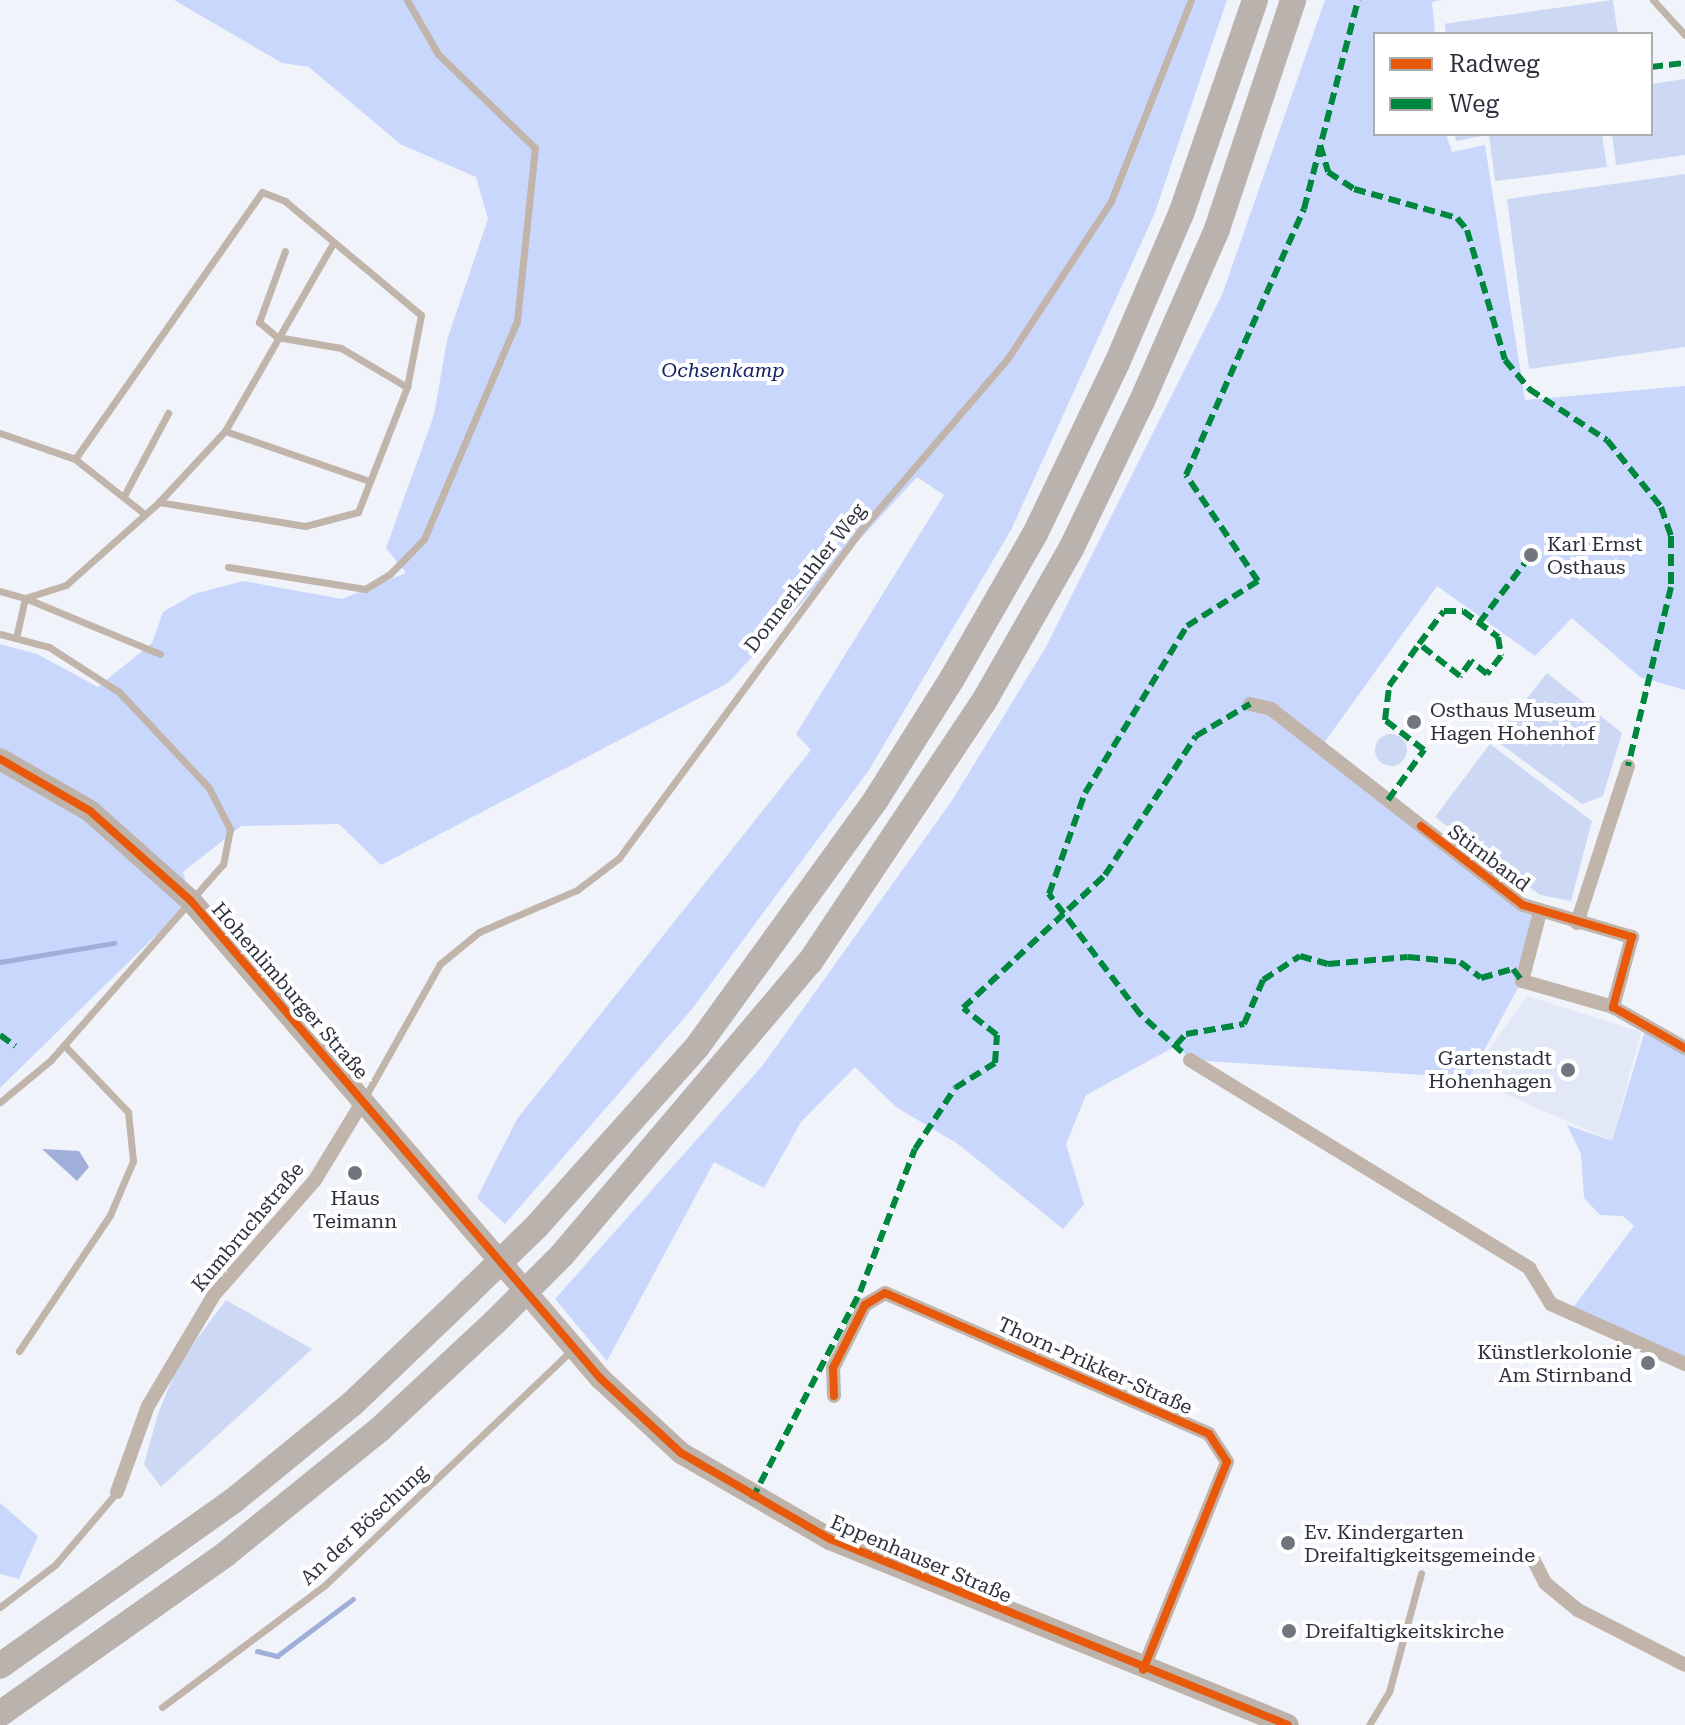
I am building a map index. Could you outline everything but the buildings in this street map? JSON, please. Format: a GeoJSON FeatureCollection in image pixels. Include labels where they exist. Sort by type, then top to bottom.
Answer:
{"type":"FeatureCollection","features":[{"type":"Feature","properties":{"kind":"highway"},"geometry":{"type":"LineString","coordinates":[[4,1662],[233,1501],[352,1404],[536,1227],[715,1023],[866,814],[953,677],[1035,534],[1117,363],[1181,214],[1255,0]]}},
{"type":"Feature","properties":{"kind":"highway"},"geometry":{"type":"LineString","coordinates":[[0,1714],[227,1553],[379,1430],[562,1255],[810,962],[983,703],[1071,549],[1142,401],[1217,229],[1293,0]]}},
{"type":"Feature","properties":{"kind":"highway"},"geometry":{"type":"LineString","coordinates":[[0,1722],[26,1696]]}},
{"type":"Feature","properties":{"kind":"main road","name":"Hohenlimburger Straße"},"geometry":{"type":"LineString","coordinates":[[0,759],[90,811],[191,901],[363,1101]]}},
{"type":"Feature","properties":{"kind":"main road","name":"Eppenhauser Straße"},"geometry":{"type":"LineString","coordinates":[[363,1101],[574,1348],[681,1453],[752,1499],[1143,1670],[1288,1725]]}},
{"type":"Feature","properties":{"kind":"street","name":"Stirnband"},"geometry":{"type":"LineString","coordinates":[[1250,704],[1271,709],[1540,912]]}},
{"type":"Feature","properties":{"kind":"street"},"geometry":{"type":"LineString","coordinates":[[1577,923],[1628,766]]}},
{"type":"Feature","properties":{"kind":"street"},"geometry":{"type":"LineString","coordinates":[[1613,1007],[1632,937],[1540,912],[1522,981],[1613,1007],[1685,1048]]}},
{"type":"Feature","properties":{"kind":"street"},"geometry":{"type":"LineString","coordinates":[[1190,1060],[1529,1268],[1551,1304],[1685,1364]]}},
{"type":"Feature","properties":{"kind":"street","name":"Kumbruchstraße"},"geometry":{"type":"LineString","coordinates":[[117,1492],[148,1406],[214,1295],[315,1180],[363,1101]]}},
{"type":"Feature","properties":{"kind":"street","name":"Thorn-Prikker-Straße"},"geometry":{"type":"LineString","coordinates":[[834,1396],[833,1368],[865,1305],[885,1293],[1209,1434],[1227,1462],[1143,1670]]}},
{"type":"Feature","properties":{"kind":"street"},"geometry":{"type":"LineString","coordinates":[[1532,1557],[1545,1583],[1578,1610],[1685,1665]]}},
{"type":"Feature","properties":{"kind":"lane"},"geometry":{"type":"LineString","coordinates":[[228,567],[365,589],[390,574],[424,539],[517,321],[535,148],[438,54],[407,0]]}},
{"type":"Feature","properties":{"kind":"lane","name":"Donnerkuhler Weg"},"geometry":{"type":"LineString","coordinates":[[363,1101],[440,964],[479,932],[577,890],[619,858],[861,530],[1008,358],[1111,201],[1191,0]]}},
{"type":"Feature","properties":{"kind":"lane"},"geometry":{"type":"LineString","coordinates":[[1653,0],[1685,35]]}},
{"type":"Feature","properties":{"kind":"lane"},"geometry":{"type":"LineString","coordinates":[[75,459],[262,192],[285,201],[332,245],[421,315],[407,387],[358,512],[305,526],[159,502]]}},
{"type":"Feature","properties":{"kind":"lane"},"geometry":{"type":"LineString","coordinates":[[25,598],[66,585],[142,512],[159,502],[225,431],[332,245]]}},
{"type":"Feature","properties":{"kind":"lane"},"geometry":{"type":"LineString","coordinates":[[285,251],[259,322],[277,337],[341,348],[407,387]]}},
{"type":"Feature","properties":{"kind":"lane"},"geometry":{"type":"LineString","coordinates":[[125,494],[168,413]]}},
{"type":"Feature","properties":{"kind":"lane"},"geometry":{"type":"LineString","coordinates":[[225,431],[369,481]]}},
{"type":"Feature","properties":{"kind":"lane"},"geometry":{"type":"LineString","coordinates":[[0,433],[75,459],[125,494],[142,512]]}},
{"type":"Feature","properties":{"kind":"lane"},"geometry":{"type":"LineString","coordinates":[[0,591],[25,598],[160,654]]}},
{"type":"Feature","properties":{"kind":"lane"},"geometry":{"type":"LineString","coordinates":[[16,638],[25,598]]}},
{"type":"Feature","properties":{"kind":"lane"},"geometry":{"type":"LineString","coordinates":[[0,634],[49,647],[119,692],[224,810],[230,837],[223,864],[191,901],[64,1045],[0,1102]]}},
{"type":"Feature","properties":{"kind":"lane"},"geometry":{"type":"LineString","coordinates":[[19,1351],[110,1215],[133,1161],[128,1112],[64,1045]]}},
{"type":"Feature","properties":{"kind":"lane","name":"An der Böschung"},"geometry":{"type":"LineString","coordinates":[[162,1707],[324,1586],[574,1348]]}},
{"type":"Feature","properties":{"kind":"lane","name":"Kumbruchstraße"},"geometry":{"type":"LineString","coordinates":[[0,1607],[55,1565],[117,1492]]}},
{"type":"Feature","properties":{"kind":"lane"},"geometry":{"type":"LineString","coordinates":[[1369,1725],[1389,1692],[1421,1573]]}},
{"type":"Feature","properties":{"kind":"shaded area"},"geometry":{"type":"Polygon","coordinates":[[[1613,0],[1617,32],[1446,32],[1445,24],[1613,0]]]}},
{"type":"Feature","properties":{"kind":"shaded area"},"geometry":{"type":"Polygon","coordinates":[[[1685,79],[1685,155],[1616,165],[1612,136],[1653,136],[1653,84],[1685,79]]]}},
{"type":"Feature","properties":{"kind":"shaded area"},"geometry":{"type":"Polygon","coordinates":[[[1455,136],[1484,136],[1456,141],[1455,136]]]}},
{"type":"Feature","properties":{"kind":"shaded area"},"geometry":{"type":"Polygon","coordinates":[[[1489,136],[1602,136],[1607,167],[1495,181],[1489,136]]]}},
{"type":"Feature","properties":{"kind":"shaded area"},"geometry":{"type":"Polygon","coordinates":[[[1685,174],[1685,347],[1529,369],[1507,199],[1685,174]]]}},
{"type":"Feature","properties":{"kind":"shaded area"},"geometry":{"type":"Polygon","coordinates":[[[1547,673],[1622,733],[1603,796],[1582,804],[1494,739],[1547,673]]]}},
{"type":"Feature","properties":{"kind":"shaded area"},"geometry":{"type":"Polygon","coordinates":[[[1391,734],[1403,738],[1407,750],[1403,762],[1391,766],[1379,762],[1375,750],[1379,738],[1391,734]]]}},
{"type":"Feature","properties":{"kind":"shaded area"},"geometry":{"type":"Polygon","coordinates":[[[1490,744],[1592,821],[1571,901],[1540,895],[1435,817],[1490,744]]]}},
{"type":"Feature","properties":{"kind":"shaded area"},"geometry":{"type":"Polygon","coordinates":[[[1527,996],[1641,1032],[1612,1141],[1469,1078],[1527,996]]]}},
{"type":"Feature","properties":{"kind":"shaded area"},"geometry":{"type":"Polygon","coordinates":[[[42,1149],[79,1151],[89,1167],[77,1181],[42,1149]]]}},
{"type":"Feature","properties":{"kind":"shaded area"},"geometry":{"type":"Polygon","coordinates":[[[226,1300],[312,1349],[161,1487],[144,1464],[159,1411],[179,1363],[226,1300]]]}},
{"type":"Feature","properties":{"kind":"green space","name":"Ochsenkamp"},"geometry":{"type":"Polygon","coordinates":[[[174,0],[1227,0],[1154,215],[1011,530],[869,770],[692,1009],[505,1224],[477,1198],[517,1119],[811,750],[796,734],[944,495],[917,477],[728,683],[381,865],[339,824],[241,826],[183,872],[191,901],[0,1088],[0,644],[37,654],[98,687],[152,643],[163,612],[194,594],[243,581],[342,599],[406,573],[386,548],[434,415],[447,340],[488,219],[476,177],[400,144],[309,67],[282,63],[174,0]]]}},
{"type":"Feature","properties":{"kind":"green space"},"geometry":{"type":"Polygon","coordinates":[[[1325,0],[1441,0],[1432,2],[1435,32],[1373,32],[1373,136],[1447,136],[1452,152],[1485,145],[1525,400],[1685,386],[1685,690],[1640,677],[1572,618],[1535,656],[1437,586],[1321,747],[1536,911],[1518,988],[1469,1078],[1191,1060],[1176,1046],[1086,1095],[1066,1144],[1084,1204],[1063,1229],[958,1144],[896,1107],[855,1067],[801,1122],[764,1188],[714,1162],[607,1361],[555,1299],[763,1065],[951,802],[1046,647],[1222,295],[1325,0]]]}},
{"type":"Feature","properties":{"kind":"green space"},"geometry":{"type":"Polygon","coordinates":[[[1647,1024],[1685,1049],[1685,1364],[1569,1313],[1634,1226],[1623,1216],[1600,1215],[1584,1198],[1581,1154],[1567,1125],[1612,1141],[1647,1024]]]}},
{"type":"Feature","properties":{"kind":"green space"},"geometry":{"type":"Polygon","coordinates":[[[0,1503],[38,1536],[19,1579],[0,1574],[0,1503]]]}},
{"type":"Feature","properties":{"kind":"waterway"},"geometry":{"type":"LineString","coordinates":[[0,962],[114,943]]}},
{"type":"Feature","properties":{"kind":"waterway"},"geometry":{"type":"LineString","coordinates":[[257,1651],[277,1656],[353,1599]]}},
{"type":"Feature","properties":{"kind":"marked path"},"geometry":{"type":"LineString","coordinates":[[1182,1052],[1140,1014],[1049,894],[1085,793],[1187,626],[1258,581],[1186,475],[1304,209],[1358,0]]}},
{"type":"Feature","properties":{"kind":"marked path"},"geometry":{"type":"LineString","coordinates":[[1653,67],[1685,63]]}},
{"type":"Feature","properties":{"kind":"marked path"},"geometry":{"type":"LineString","coordinates":[[1320,145],[1328,172],[1354,189],[1457,218],[1467,230],[1505,360],[1529,389],[1607,440],[1661,507],[1671,536],[1671,587],[1628,766]]}},
{"type":"Feature","properties":{"kind":"marked path"},"geometry":{"type":"LineString","coordinates":[[1479,623],[1528,559]]}},
{"type":"Feature","properties":{"kind":"marked path"},"geometry":{"type":"LineString","coordinates":[[1444,611],[1463,611],[1498,637],[1501,656],[1487,674],[1471,661],[1460,676],[1419,644],[1444,611]]}},
{"type":"Feature","properties":{"kind":"marked path"},"geometry":{"type":"LineString","coordinates":[[1388,800],[1424,750],[1385,720],[1389,686],[1419,644]]}},
{"type":"Feature","properties":{"kind":"marked path"},"geometry":{"type":"LineString","coordinates":[[752,1499],[860,1292],[915,1149],[955,1088],[995,1063],[997,1035],[963,1008],[1105,875],[1196,736],[1250,704]]}},
{"type":"Feature","properties":{"kind":"marked path"},"geometry":{"type":"LineString","coordinates":[[1176,1045],[1186,1034],[1244,1024],[1263,980],[1300,956],[1328,964],[1408,957],[1460,962],[1481,978],[1513,969],[1522,981]]}},
{"type":"Feature","properties":{"kind":"marked path"},"geometry":{"type":"LineString","coordinates":[[0,1035],[15,1046]]}},
{"type":"Feature","properties":{"kind":"cycle path"},"geometry":{"type":"LineString","coordinates":[[0,759],[90,811],[191,901],[600,1378],[681,1453],[830,1539],[1288,1725]]}},
{"type":"Feature","properties":{"kind":"cycle path"},"geometry":{"type":"LineString","coordinates":[[1421,826],[1523,905],[1632,937],[1613,1007],[1685,1048]]}},
{"type":"Feature","properties":{"kind":"cycle path"},"geometry":{"type":"LineString","coordinates":[[834,1396],[833,1368],[865,1305],[885,1293],[1209,1434],[1227,1462],[1143,1670]]}},
{"type":"Feature","properties":{"kind":"place","name":"Karl Ernst Osthaus"},"geometry":{"type":"Point","coordinates":[1531,555]}},
{"type":"Feature","properties":{"kind":"place","name":"Osthaus Museum Hagen Hohenhof"},"geometry":{"type":"Point","coordinates":[1414,722]}},
{"type":"Feature","properties":{"kind":"place","name":"Gartenstadt Hohenhagen"},"geometry":{"type":"Point","coordinates":[1568,1070]}},
{"type":"Feature","properties":{"kind":"place","name":"Haus Teimann"},"geometry":{"type":"Point","coordinates":[355,1173]}},
{"type":"Feature","properties":{"kind":"place","name":"Künstlerkolonie Am Stirnband"},"geometry":{"type":"Point","coordinates":[1648,1363]}},
{"type":"Feature","properties":{"kind":"place","name":"Ev. Kindergarten Dreifaltigkeitsgemeinde"},"geometry":{"type":"Point","coordinates":[1288,1543]}},
{"type":"Feature","properties":{"kind":"place","name":"Dreifaltigkeitskirche"},"geometry":{"type":"Point","coordinates":[1289,1631]}}]}
